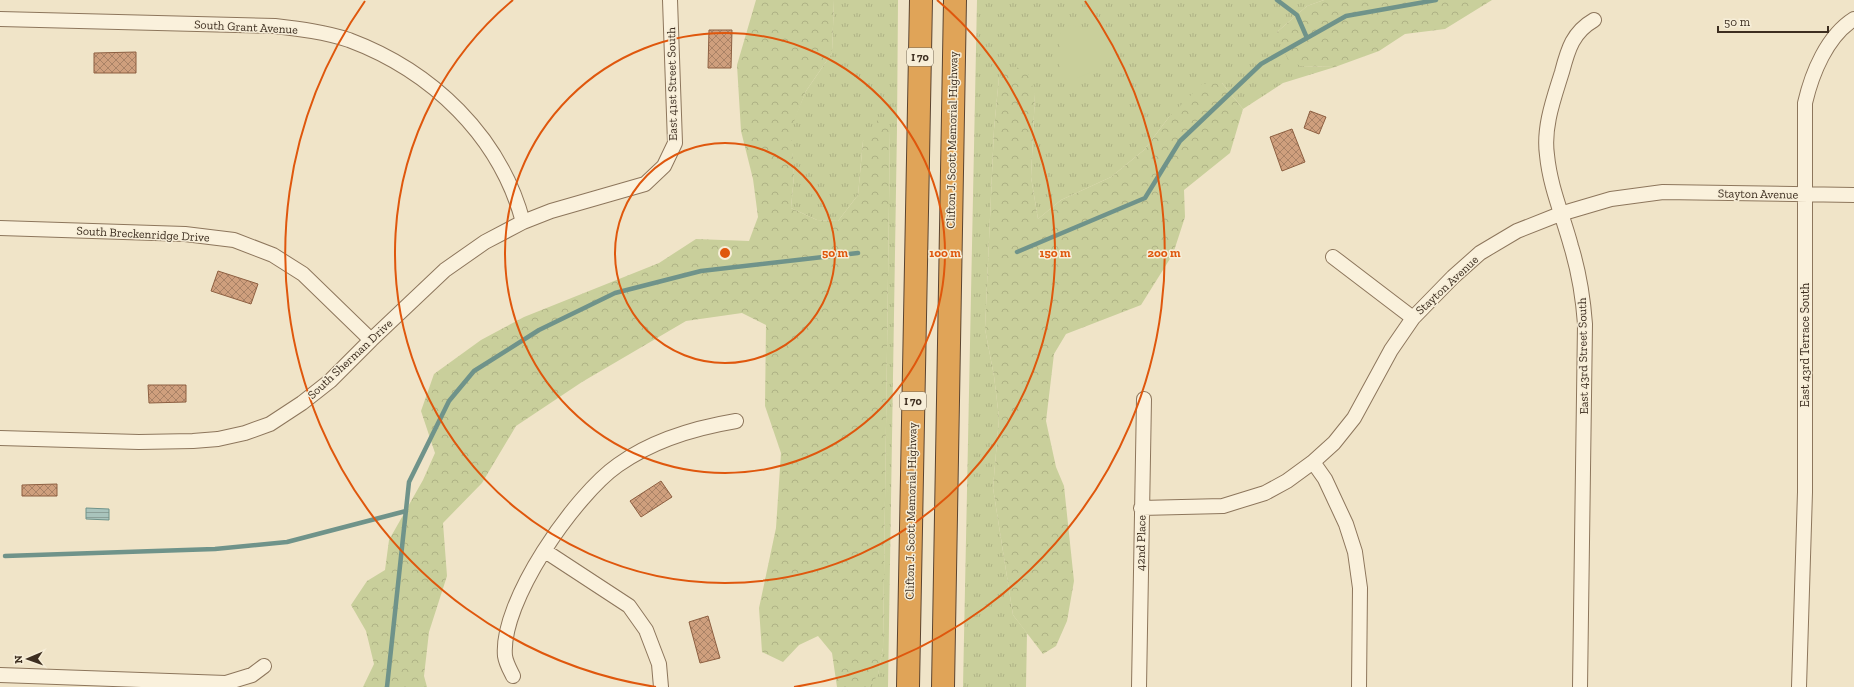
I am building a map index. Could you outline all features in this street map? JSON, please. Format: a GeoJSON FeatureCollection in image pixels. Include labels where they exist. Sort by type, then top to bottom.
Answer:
{"type":"FeatureCollection","features":[{"type":"Feature","properties":{"kind":"highway","name":"Clifton J. Scott Memorial Highway"},"geometry":{"type":"LineString","coordinates":[[908,687],[921,0]]}},
{"type":"Feature","properties":{"kind":"highway","name":"Clifton J. Scott Memorial Highway"},"geometry":{"type":"LineString","coordinates":[[943,687],[955,0]]}},
{"type":"Feature","properties":{"kind":"street","name":"East 41st Street South"},"geometry":{"type":"LineString","coordinates":[[664,166],[675,143],[670,0]]}},
{"type":"Feature","properties":{"kind":"street","name":"South Grant Avenue"},"geometry":{"type":"LineString","coordinates":[[0,18],[275,26],[312,31],[349,40],[409,69],[464,115],[485,140],[503,168],[517,198],[523,222]]}},
{"type":"Feature","properties":{"kind":"street","name":"East 43rd Terrace South"},"geometry":{"type":"LineString","coordinates":[[1799,687],[1805,492],[1804,103],[1809,85],[1826,48],[1854,19]]}},
{"type":"Feature","properties":{"kind":"street","name":"East 43rd Street South"},"geometry":{"type":"LineString","coordinates":[[1580,687],[1585,324],[1582,290],[1571,246],[1560,214],[1546,154],[1548,126],[1565,61],[1575,35],[1585,25],[1594,20]]}},
{"type":"Feature","properties":{"kind":"street","name":"South Sherman Drive"},"geometry":{"type":"LineString","coordinates":[[0,438],[185,442],[218,440],[245,433],[270,424],[302,403],[330,381],[370,340],[445,270],[485,242],[523,222],[551,211],[645,184],[664,166]]}},
{"type":"Feature","properties":{"kind":"street","name":"Stayton Avenue"},"geometry":{"type":"LineString","coordinates":[[1141,508],[1223,506],[1265,493],[1287,481],[1313,462],[1334,443],[1354,418],[1391,350],[1412,318],[1453,277],[1480,254],[1517,231],[1560,214],[1611,199],[1663,192],[1854,195]]}},
{"type":"Feature","properties":{"kind":"street","name":"South Breckenridge Drive"},"geometry":{"type":"LineString","coordinates":[[0,228],[185,234],[234,240],[273,255],[303,274],[370,340]]}},
{"type":"Feature","properties":{"kind":"street"},"geometry":{"type":"LineString","coordinates":[[1333,257],[1412,318]]}},
{"type":"Feature","properties":{"kind":"street","name":"42nd Place"},"geometry":{"type":"LineString","coordinates":[[1139,687],[1144,399]]}},
{"type":"Feature","properties":{"kind":"street"},"geometry":{"type":"LineString","coordinates":[[513,676],[505,657],[506,641],[512,610],[522,587],[576,504],[618,465],[673,436],[706,426],[736,421]]}},
{"type":"Feature","properties":{"kind":"street"},"geometry":{"type":"LineString","coordinates":[[1313,462],[1325,479],[1346,524],[1355,552],[1360,588],[1359,687]]}},
{"type":"Feature","properties":{"kind":"street"},"geometry":{"type":"LineString","coordinates":[[545,551],[628,606],[646,630],[659,664],[661,687]]}},
{"type":"Feature","properties":{"kind":"street"},"geometry":{"type":"LineString","coordinates":[[0,675],[226,683],[252,675],[264,666]]}},
{"type":"Feature","properties":{"kind":"green space"},"geometry":{"type":"Polygon","coordinates":[[[756,0],[834,0],[832,53],[806,91],[791,129],[794,175],[791,208],[817,220],[838,221],[858,195],[863,141],[878,119],[890,129],[883,648],[878,675],[869,687],[837,687],[832,653],[818,636],[799,645],[783,662],[762,652],[759,608],[776,528],[781,453],[765,406],[766,325],[742,313],[686,321],[582,382],[516,426],[482,483],[443,523],[447,576],[429,632],[424,676],[427,687],[363,687],[374,664],[366,631],[351,605],[367,581],[385,570],[389,540],[423,480],[435,453],[421,411],[434,374],[481,340],[524,317],[659,263],[696,239],[749,241],[758,217],[753,179],[741,131],[737,65],[756,0]]]}},
{"type":"Feature","properties":{"kind":"green space"},"geometry":{"type":"Polygon","coordinates":[[[834,0],[898,0],[888,687],[869,687],[878,674],[883,648],[890,129],[863,141],[858,195],[838,221],[817,220],[791,208],[794,175],[790,129],[806,91],[832,53],[834,0]]]}},
{"type":"Feature","properties":{"kind":"green space"},"geometry":{"type":"Polygon","coordinates":[[[977,0],[1324,0],[1307,6],[1277,32],[1301,66],[1335,67],[1283,83],[1243,109],[1222,83],[1169,117],[1144,150],[1111,177],[1061,200],[1038,219],[1031,177],[1035,94],[999,77],[994,129],[985,329],[994,376],[999,418],[993,488],[1013,615],[1027,633],[1026,687],[963,687],[977,0]]]}},
{"type":"Feature","properties":{"kind":"green space"},"geometry":{"type":"Polygon","coordinates":[[[1324,0],[1492,0],[1445,29],[1405,34],[1379,51],[1335,67],[1301,66],[1288,60],[1277,32],[1307,6],[1324,0]]]}},
{"type":"Feature","properties":{"kind":"green space"},"geometry":{"type":"Polygon","coordinates":[[[1068,25],[1118,33],[1113,55],[1097,70],[1077,78],[1060,78],[1060,34],[1068,25]]]}},
{"type":"Feature","properties":{"kind":"green space"},"geometry":{"type":"Polygon","coordinates":[[[1025,64],[1035,94],[1031,177],[1038,219],[1061,200],[1111,177],[1144,150],[1169,117],[1202,84],[1222,83],[1243,109],[1230,153],[1184,190],[1185,217],[1173,254],[1141,305],[1066,334],[1054,354],[1046,421],[1056,467],[1064,486],[1074,581],[1067,621],[1056,646],[1043,654],[1013,615],[993,488],[999,418],[994,376],[985,329],[994,129],[999,77],[1025,64]]]}},
{"type":"Feature","properties":{"kind":"water"},"geometry":{"type":"Polygon","coordinates":[[[86,508],[109,509],[109,520],[86,519],[86,508]]]}},
{"type":"Feature","properties":{"kind":"building"},"geometry":{"type":"Polygon","coordinates":[[[709,30],[732,30],[731,68],[708,68],[709,30]]]}},
{"type":"Feature","properties":{"kind":"building"},"geometry":{"type":"Polygon","coordinates":[[[136,52],[136,73],[94,73],[94,53],[136,52]]]}},
{"type":"Feature","properties":{"kind":"building"},"geometry":{"type":"Polygon","coordinates":[[[1310,111],[1326,117],[1319,134],[1304,128],[1310,111]]]}},
{"type":"Feature","properties":{"kind":"building"},"geometry":{"type":"Polygon","coordinates":[[[1292,129],[1305,162],[1282,171],[1270,137],[1292,129]]]}},
{"type":"Feature","properties":{"kind":"building"},"geometry":{"type":"Polygon","coordinates":[[[218,271],[258,284],[251,304],[211,291],[218,271]]]}},
{"type":"Feature","properties":{"kind":"building"},"geometry":{"type":"Polygon","coordinates":[[[148,385],[186,385],[186,402],[149,403],[148,385]]]}},
{"type":"Feature","properties":{"kind":"building"},"geometry":{"type":"Polygon","coordinates":[[[661,481],[672,497],[641,517],[630,501],[661,481]]]}},
{"type":"Feature","properties":{"kind":"building"},"geometry":{"type":"Polygon","coordinates":[[[57,484],[57,496],[22,496],[22,485],[57,484]]]}},
{"type":"Feature","properties":{"kind":"building"},"geometry":{"type":"Polygon","coordinates":[[[708,616],[720,658],[700,663],[689,622],[708,616]]]}},
{"type":"Feature","properties":{"kind":"waterway"},"geometry":{"type":"LineString","coordinates":[[1277,0],[1297,15],[1307,38]]}},
{"type":"Feature","properties":{"kind":"waterway"},"geometry":{"type":"LineString","coordinates":[[1017,252],[1145,198],[1180,141],[1261,64],[1346,16],[1436,0]]}},
{"type":"Feature","properties":{"kind":"waterway"},"geometry":{"type":"LineString","coordinates":[[387,687],[409,482],[449,401],[474,371],[539,330],[615,293],[701,271],[858,253]]}},
{"type":"Feature","properties":{"kind":"waterway"},"geometry":{"type":"LineString","coordinates":[[5,556],[215,549],[287,542],[406,511]]}}]}
